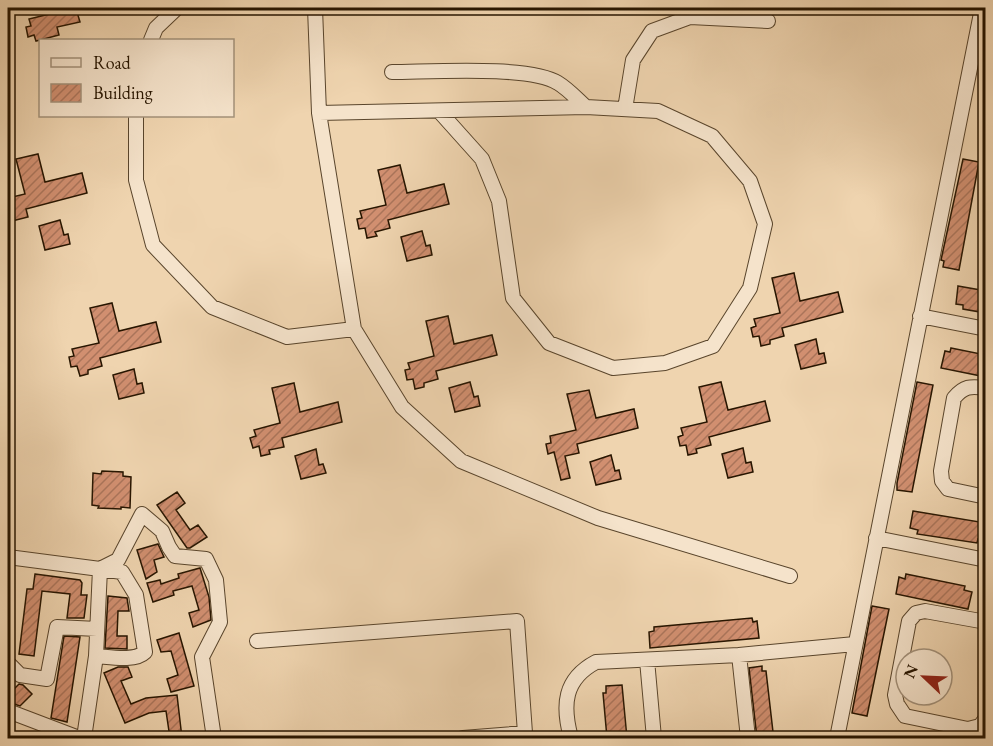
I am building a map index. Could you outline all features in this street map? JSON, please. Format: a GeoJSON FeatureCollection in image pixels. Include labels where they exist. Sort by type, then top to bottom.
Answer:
{"type":"FeatureCollection","features":[{"type":"Feature","properties":{"kind":"street"},"geometry":{"type":"LineString","coordinates":[[151,39],[156,28],[177,8]]}},
{"type":"Feature","properties":{"kind":"street"},"geometry":{"type":"LineString","coordinates":[[315,8],[320,113],[354,329],[402,407],[461,461],[598,518],[790,576]]}},
{"type":"Feature","properties":{"kind":"street"},"geometry":{"type":"LineString","coordinates":[[837,738],[983,10]]}},
{"type":"Feature","properties":{"kind":"street"},"geometry":{"type":"LineString","coordinates":[[625,109],[633,60],[652,31],[690,17],[768,21]]}},
{"type":"Feature","properties":{"kind":"street"},"geometry":{"type":"LineString","coordinates":[[392,72],[512,72],[535,75],[557,82],[586,107]]}},
{"type":"Feature","properties":{"kind":"street"},"geometry":{"type":"LineString","coordinates":[[320,113],[586,107],[625,109],[658,111],[712,136],[750,181],[765,224],[750,288],[713,346],[665,363],[613,368],[549,343],[513,298],[499,201],[482,159],[439,111]]}},
{"type":"Feature","properties":{"kind":"street"},"geometry":{"type":"LineString","coordinates":[[136,117],[136,180],[153,245],[212,307],[287,337],[354,329]]}},
{"type":"Feature","properties":{"kind":"street"},"geometry":{"type":"LineString","coordinates":[[920,316],[986,330]]}},
{"type":"Feature","properties":{"kind":"street"},"geometry":{"type":"LineString","coordinates":[[986,388],[969,386],[960,390],[954,398],[941,471],[942,481],[948,489],[986,497]]}},
{"type":"Feature","properties":{"kind":"street"},"geometry":{"type":"LineString","coordinates":[[100,569],[118,560],[142,514],[162,531],[175,556],[206,559],[216,580],[220,622],[202,657],[214,738]]}},
{"type":"Feature","properties":{"kind":"street"},"geometry":{"type":"LineString","coordinates":[[876,538],[986,561]]}},
{"type":"Feature","properties":{"kind":"street"},"geometry":{"type":"LineString","coordinates":[[8,557],[122,572],[136,595],[146,652],[142,656],[127,658],[96,656]]}},
{"type":"Feature","properties":{"kind":"street"},"geometry":{"type":"LineString","coordinates":[[84,738],[96,656],[100,569]]}},
{"type":"Feature","properties":{"kind":"street"},"geometry":{"type":"LineString","coordinates":[[986,622],[925,611],[916,614],[909,621],[895,695],[897,704],[905,716],[968,729],[980,726],[986,718]]}},
{"type":"Feature","properties":{"kind":"street"},"geometry":{"type":"LineString","coordinates":[[257,641],[517,621],[525,733],[462,738]]}},
{"type":"Feature","properties":{"kind":"street"},"geometry":{"type":"LineString","coordinates":[[8,663],[20,675],[47,679],[57,627],[97,629]]}},
{"type":"Feature","properties":{"kind":"street"},"geometry":{"type":"LineString","coordinates":[[571,738],[566,716],[567,697],[572,682],[581,670],[596,662],[739,655],[855,644]]}},
{"type":"Feature","properties":{"kind":"street"},"geometry":{"type":"LineString","coordinates":[[739,655],[748,738]]}},
{"type":"Feature","properties":{"kind":"street"},"geometry":{"type":"LineString","coordinates":[[647,660],[654,738]]}},
{"type":"Feature","properties":{"kind":"street"},"geometry":{"type":"LineString","coordinates":[[8,712],[79,738]]}},
{"type":"Feature","properties":{"kind":"building"},"geometry":{"type":"Polygon","coordinates":[[[70,9],[71,14],[77,12],[80,22],[57,27],[59,35],[36,41],[34,35],[28,37],[26,27],[31,26],[29,19],[70,9]]]}},
{"type":"Feature","properties":{"kind":"building"},"geometry":{"type":"Polygon","coordinates":[[[38,154],[45,182],[82,173],[87,193],[26,209],[28,217],[8,222],[8,198],[25,194],[16,159],[38,154]]]}},
{"type":"Feature","properties":{"kind":"building"},"geometry":{"type":"Polygon","coordinates":[[[963,159],[979,162],[959,270],[943,267],[944,261],[941,260],[963,159]]]}},
{"type":"Feature","properties":{"kind":"building"},"geometry":{"type":"Polygon","coordinates":[[[400,165],[407,193],[444,184],[449,204],[388,220],[390,228],[375,232],[377,236],[367,238],[365,228],[359,229],[357,219],[362,218],[360,211],[386,205],[378,170],[400,165]]]}},
{"type":"Feature","properties":{"kind":"building"},"geometry":{"type":"Polygon","coordinates":[[[60,220],[64,235],[68,234],[70,244],[45,250],[39,226],[60,220]]]}},
{"type":"Feature","properties":{"kind":"building"},"geometry":{"type":"Polygon","coordinates":[[[422,231],[426,246],[430,245],[432,255],[407,261],[401,237],[422,231]]]}},
{"type":"Feature","properties":{"kind":"building"},"geometry":{"type":"Polygon","coordinates":[[[794,273],[800,301],[838,292],[843,312],[782,328],[784,336],[770,340],[770,344],[761,346],[759,336],[753,337],[751,328],[756,326],[754,319],[780,313],[772,278],[794,273]]]}},
{"type":"Feature","properties":{"kind":"building"},"geometry":{"type":"Polygon","coordinates":[[[958,286],[986,291],[986,313],[963,309],[963,305],[956,304],[958,286]]]}},
{"type":"Feature","properties":{"kind":"building"},"geometry":{"type":"Polygon","coordinates":[[[112,303],[119,331],[156,322],[161,342],[100,358],[102,366],[88,370],[88,374],[80,376],[77,366],[71,367],[69,357],[74,356],[72,349],[99,343],[90,308],[112,303]]]}},
{"type":"Feature","properties":{"kind":"building"},"geometry":{"type":"Polygon","coordinates":[[[448,316],[454,344],[492,335],[497,355],[436,371],[438,379],[424,383],[424,387],[415,389],[413,379],[407,380],[405,370],[410,369],[408,363],[434,356],[426,321],[448,316]]]}},
{"type":"Feature","properties":{"kind":"building"},"geometry":{"type":"Polygon","coordinates":[[[816,339],[819,354],[824,353],[826,363],[801,369],[795,345],[816,339]]]}},
{"type":"Feature","properties":{"kind":"building"},"geometry":{"type":"Polygon","coordinates":[[[951,348],[986,355],[986,377],[941,368],[945,351],[950,352],[951,348]]]}},
{"type":"Feature","properties":{"kind":"building"},"geometry":{"type":"Polygon","coordinates":[[[134,369],[137,384],[142,383],[144,393],[119,399],[113,375],[134,369]]]}},
{"type":"Feature","properties":{"kind":"building"},"geometry":{"type":"Polygon","coordinates":[[[470,382],[474,397],[478,396],[480,406],[455,412],[449,388],[470,382]]]}},
{"type":"Feature","properties":{"kind":"building"},"geometry":{"type":"Polygon","coordinates":[[[721,382],[728,410],[765,401],[770,421],[709,437],[711,445],[696,449],[697,453],[688,455],[686,445],[680,446],[678,437],[683,435],[681,428],[707,422],[699,387],[721,382]]]}},
{"type":"Feature","properties":{"kind":"building"},"geometry":{"type":"Polygon","coordinates":[[[917,382],[933,385],[912,492],[897,490],[897,483],[917,382]]]}},
{"type":"Feature","properties":{"kind":"building"},"geometry":{"type":"Polygon","coordinates":[[[294,383],[300,412],[338,402],[342,422],[282,438],[284,447],[269,450],[270,454],[261,456],[259,446],[253,448],[250,438],[256,436],[254,430],[280,423],[272,388],[294,383]]]}},
{"type":"Feature","properties":{"kind":"building"},"geometry":{"type":"Polygon","coordinates":[[[589,390],[596,418],[634,409],[638,428],[577,444],[579,453],[565,456],[570,478],[561,480],[554,452],[548,454],[546,444],[551,443],[550,436],[576,430],[567,394],[589,390]]]}},
{"type":"Feature","properties":{"kind":"building"},"geometry":{"type":"Polygon","coordinates":[[[743,448],[746,463],[751,462],[753,472],[728,478],[722,454],[743,448]]]}},
{"type":"Feature","properties":{"kind":"building"},"geometry":{"type":"Polygon","coordinates":[[[316,449],[319,465],[323,464],[326,473],[301,479],[295,456],[316,449]]]}},
{"type":"Feature","properties":{"kind":"building"},"geometry":{"type":"Polygon","coordinates":[[[611,455],[615,471],[619,470],[621,479],[596,485],[590,462],[611,455]]]}},
{"type":"Feature","properties":{"kind":"building"},"geometry":{"type":"Polygon","coordinates":[[[102,471],[123,472],[123,476],[131,477],[130,508],[98,508],[99,506],[92,505],[93,473],[101,474],[102,471]]]}},
{"type":"Feature","properties":{"kind":"building"},"geometry":{"type":"Polygon","coordinates":[[[177,492],[185,503],[176,510],[190,530],[198,525],[207,537],[190,548],[187,548],[157,505],[177,492]]]}},
{"type":"Feature","properties":{"kind":"building"},"geometry":{"type":"Polygon","coordinates":[[[913,511],[986,523],[983,540],[978,539],[977,543],[917,534],[918,530],[910,528],[913,511]]]}},
{"type":"Feature","properties":{"kind":"building"},"geometry":{"type":"Polygon","coordinates":[[[158,544],[164,557],[154,560],[157,572],[146,579],[137,550],[158,544]]]}},
{"type":"Feature","properties":{"kind":"building"},"geometry":{"type":"Polygon","coordinates":[[[200,568],[209,597],[211,620],[193,627],[189,613],[199,610],[192,586],[173,591],[174,595],[153,602],[147,583],[160,580],[161,584],[179,578],[178,574],[200,568]]]}},
{"type":"Feature","properties":{"kind":"building"},"geometry":{"type":"Polygon","coordinates":[[[35,574],[80,580],[81,595],[87,595],[84,618],[67,618],[70,594],[42,591],[34,656],[19,654],[27,589],[33,589],[35,574]]]}},
{"type":"Feature","properties":{"kind":"building"},"geometry":{"type":"Polygon","coordinates":[[[906,574],[965,586],[964,590],[972,592],[968,609],[896,594],[899,577],[905,579],[906,574]]]}},
{"type":"Feature","properties":{"kind":"building"},"geometry":{"type":"Polygon","coordinates":[[[108,596],[127,598],[129,611],[118,611],[117,636],[127,636],[127,649],[105,648],[108,596]]]}},
{"type":"Feature","properties":{"kind":"building"},"geometry":{"type":"Polygon","coordinates":[[[872,606],[889,609],[867,716],[852,713],[872,606]]]}},
{"type":"Feature","properties":{"kind":"building"},"geometry":{"type":"Polygon","coordinates":[[[752,618],[753,622],[757,621],[759,638],[650,648],[649,632],[654,631],[654,627],[752,618]]]}},
{"type":"Feature","properties":{"kind":"building"},"geometry":{"type":"Polygon","coordinates":[[[179,633],[194,686],[171,692],[167,679],[178,675],[171,651],[161,652],[157,640],[179,633]]]}},
{"type":"Feature","properties":{"kind":"building"},"geometry":{"type":"Polygon","coordinates":[[[64,636],[80,637],[67,722],[51,718],[64,636]]]}},
{"type":"Feature","properties":{"kind":"building"},"geometry":{"type":"Polygon","coordinates":[[[762,666],[762,671],[766,671],[773,732],[771,732],[771,738],[757,738],[749,668],[762,666]]]}},
{"type":"Feature","properties":{"kind":"building"},"geometry":{"type":"Polygon","coordinates":[[[118,667],[128,667],[132,677],[121,681],[131,704],[146,698],[177,695],[182,738],[170,738],[166,711],[149,713],[125,723],[104,673],[118,667]]]}},
{"type":"Feature","properties":{"kind":"building"},"geometry":{"type":"Polygon","coordinates":[[[19,684],[32,694],[20,706],[8,702],[8,695],[19,684]]]}},
{"type":"Feature","properties":{"kind":"building"},"geometry":{"type":"Polygon","coordinates":[[[622,685],[627,738],[607,738],[603,693],[606,693],[606,686],[622,685]]]}}]}
